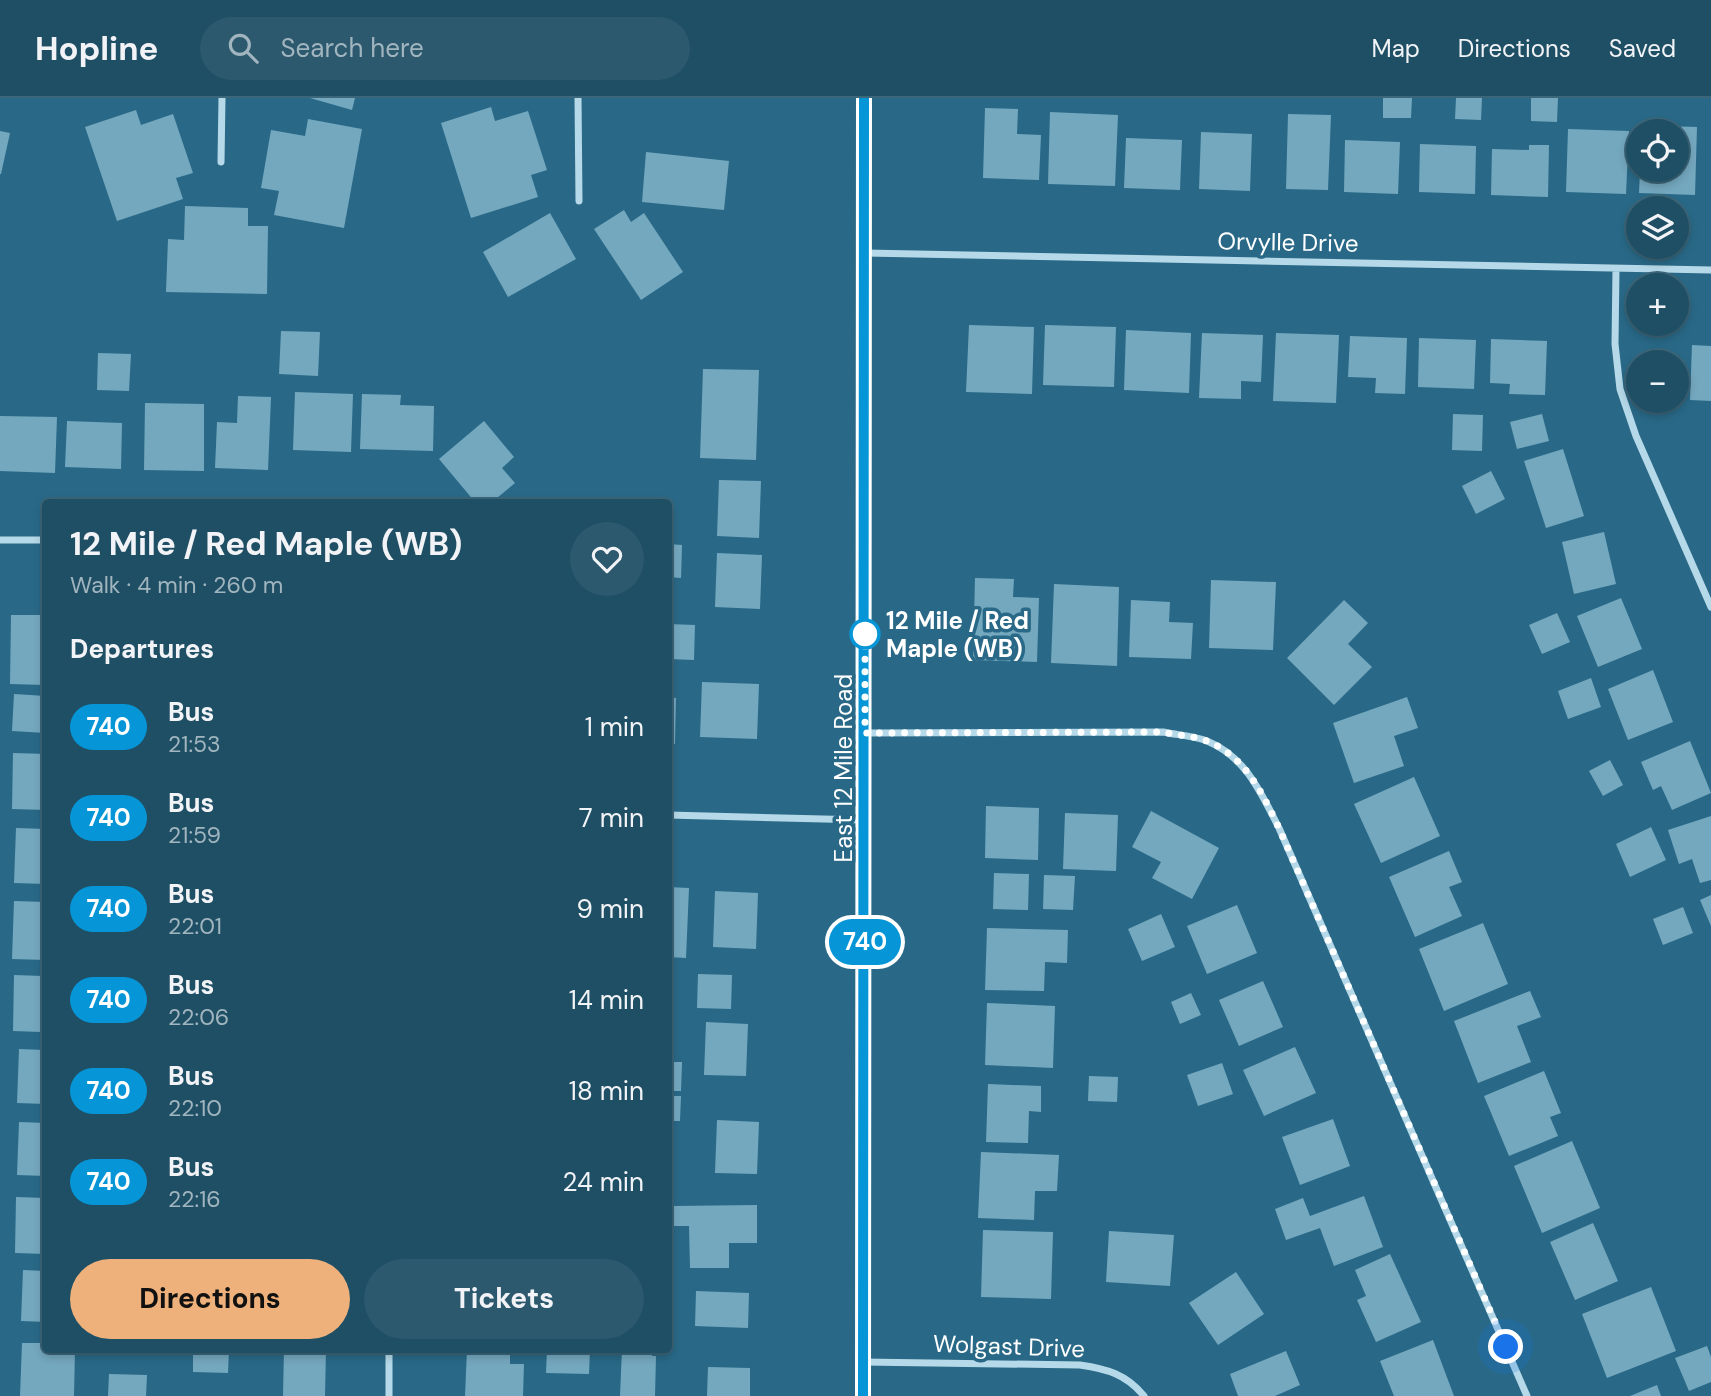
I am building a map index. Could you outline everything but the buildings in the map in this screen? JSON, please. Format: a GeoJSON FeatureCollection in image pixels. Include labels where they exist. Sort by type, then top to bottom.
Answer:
{"type":"FeatureCollection","features":[{"type":"Feature","properties":{"kind":"main road","name":"East 12 Mile Road"},"geometry":{"type":"LineString","coordinates":[[863,1396],[866,820],[864,98]]}},
{"type":"Feature","properties":{"kind":"street"},"geometry":{"type":"LineString","coordinates":[[221,162],[222,98]]}},
{"type":"Feature","properties":{"kind":"street"},"geometry":{"type":"LineString","coordinates":[[578,98],[579,201]]}},
{"type":"Feature","properties":{"kind":"street","name":"Orvylle Drive"},"geometry":{"type":"LineString","coordinates":[[865,253],[1711,270]]}},
{"type":"Feature","properties":{"kind":"street"},"geometry":{"type":"LineString","coordinates":[[1616,269],[1615,344],[1620,389],[1636,436],[1711,607]]}},
{"type":"Feature","properties":{"kind":"street"},"geometry":{"type":"LineString","coordinates":[[0,540],[42,540]]}},
{"type":"Feature","properties":{"kind":"street"},"geometry":{"type":"LineString","coordinates":[[865,733],[1163,732],[1206,741],[1238,760],[1257,784],[1279,828],[1527,1396]]}},
{"type":"Feature","properties":{"kind":"street"},"geometry":{"type":"LineString","coordinates":[[672,815],[866,820]]}},
{"type":"Feature","properties":{"kind":"street"},"geometry":{"type":"LineString","coordinates":[[389,1353],[389,1396]]}},
{"type":"Feature","properties":{"kind":"street","name":"Wolgast Drive"},"geometry":{"type":"LineString","coordinates":[[863,1362],[1080,1365],[1109,1369],[1133,1382],[1144,1396]]}},
{"type":"Feature","properties":{"kind":"bus line","name":"740"},"geometry":{"type":"LineString","coordinates":[[863,1396],[866,820],[864,98]]}},
{"type":"Feature","properties":{"kind":"place","name":"12 Mile / Red Maple (WB)"},"geometry":{"type":"Point","coordinates":[865,634]}},
{"type":"Feature","properties":{"kind":"route"},"geometry":{"type":"LineString","coordinates":[[865,634],[865,733],[1163,732],[1206,741],[1238,760],[1257,784],[1279,828],[1506,1347]]}}]}
